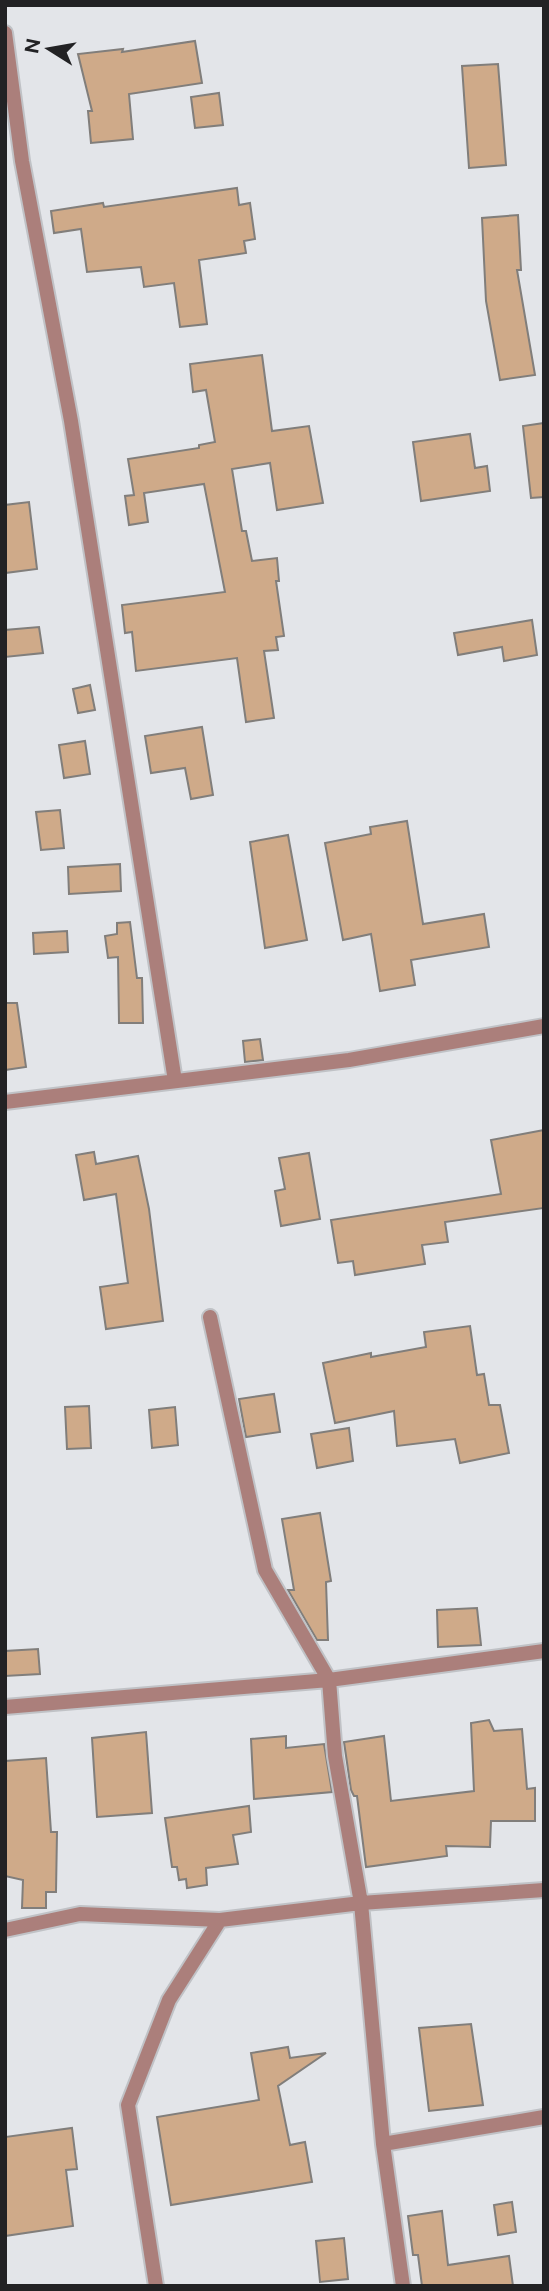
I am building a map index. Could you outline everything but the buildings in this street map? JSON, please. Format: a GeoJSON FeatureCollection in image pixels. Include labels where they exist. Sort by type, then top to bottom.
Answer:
{"type":"FeatureCollection","features":[{"type":"Feature","properties":{"kind":"street"},"geometry":{"type":"LineString","coordinates":[[5,33],[22,161],[71,421],[176,1081]]}},
{"type":"Feature","properties":{"kind":"street"},"geometry":{"type":"LineString","coordinates":[[5,1101],[349,1060],[544,1026]]}},
{"type":"Feature","properties":{"kind":"street"},"geometry":{"type":"LineString","coordinates":[[210,1317],[265,1570],[329,1680],[334,1756],[361,1903],[383,2144],[403,2286]]}},
{"type":"Feature","properties":{"kind":"street"},"geometry":{"type":"LineString","coordinates":[[5,1707],[329,1680],[544,1651]]}},
{"type":"Feature","properties":{"kind":"street"},"geometry":{"type":"LineString","coordinates":[[5,1930],[80,1914],[219,1920],[361,1903],[544,1890]]}},
{"type":"Feature","properties":{"kind":"street"},"geometry":{"type":"LineString","coordinates":[[156,2286],[128,2105],[169,2000],[219,1920]]}},
{"type":"Feature","properties":{"kind":"street"},"geometry":{"type":"LineString","coordinates":[[383,2144],[544,2117]]}}]}
